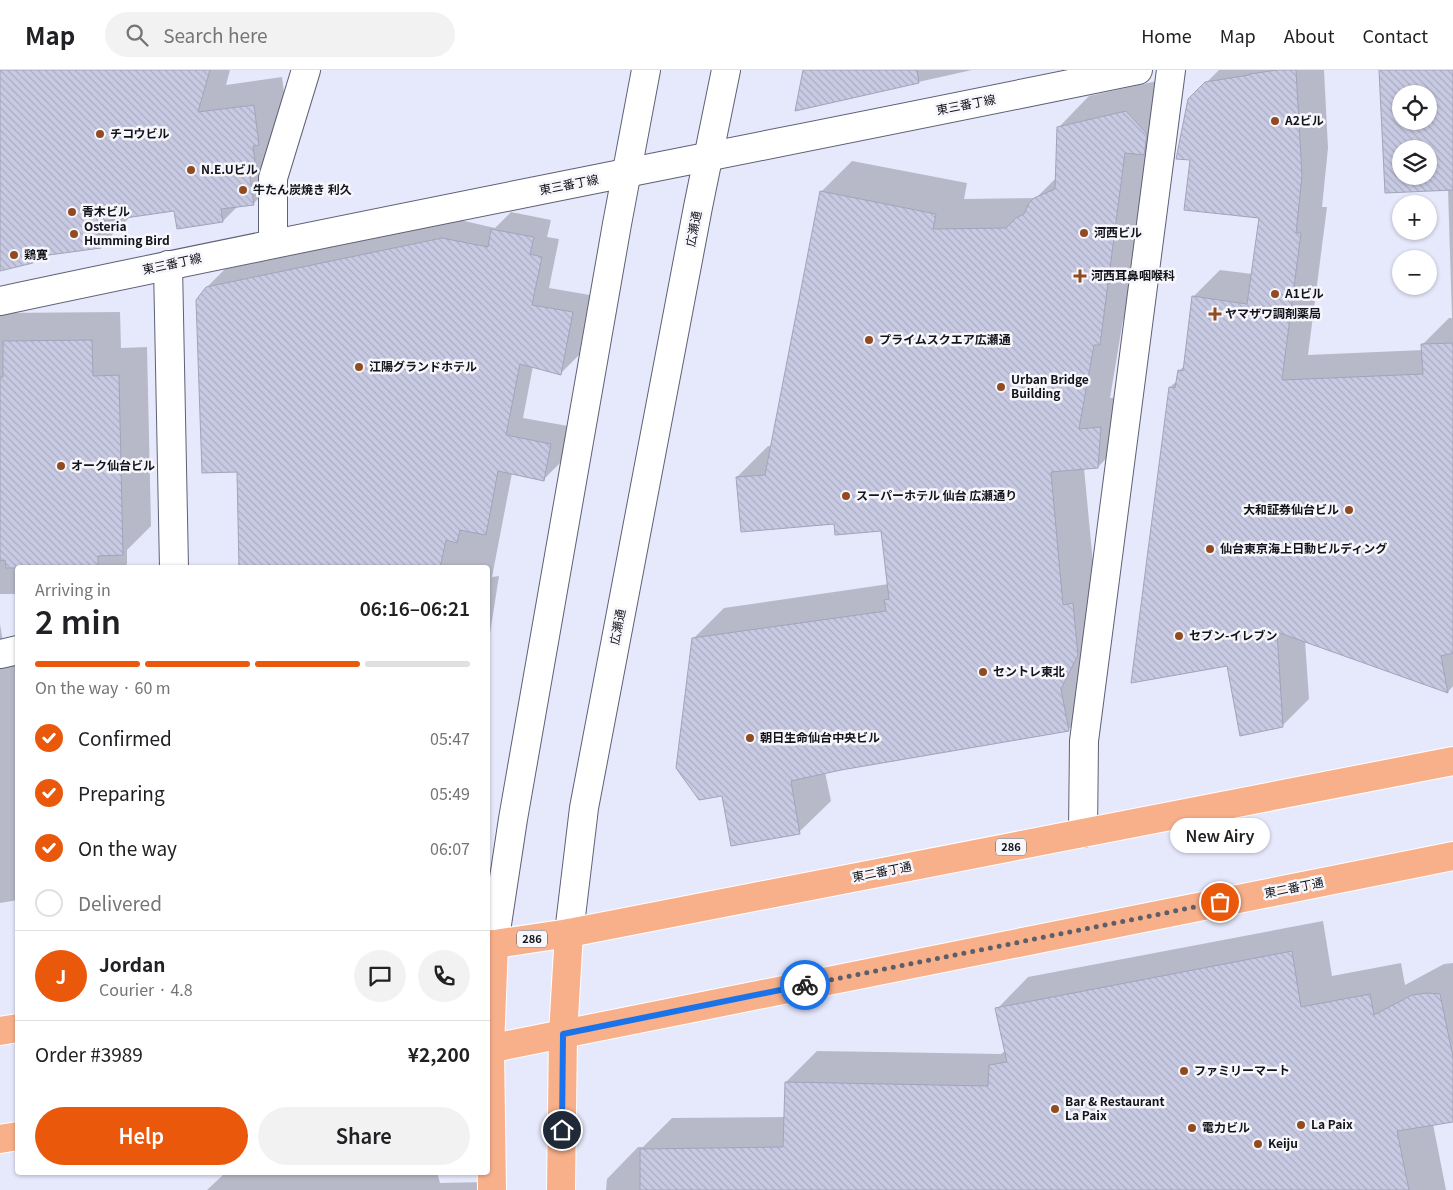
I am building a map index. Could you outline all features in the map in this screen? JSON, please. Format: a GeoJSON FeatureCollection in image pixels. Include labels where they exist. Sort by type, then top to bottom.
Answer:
{"type":"FeatureCollection","features":[{"type":"Feature","properties":{"kind":"highway","name":"東二番丁通"},"geometry":{"type":"LineString","coordinates":[[491,945],[569,933],[1453,761]]}},
{"type":"Feature","properties":{"kind":"highway","name":"東二番丁通"},"geometry":{"type":"LineString","coordinates":[[490,1048],[1453,856]]}},
{"type":"Feature","properties":{"kind":"highway","name":"広瀬通"},"geometry":{"type":"LineString","coordinates":[[561,1190],[563,1034],[569,933]]}},
{"type":"Feature","properties":{"kind":"highway"},"geometry":{"type":"LineString","coordinates":[[490,996],[491,945]]}},
{"type":"Feature","properties":{"kind":"highway"},"geometry":{"type":"LineString","coordinates":[[0,1031],[15,1028]]}},
{"type":"Feature","properties":{"kind":"highway"},"geometry":{"type":"LineString","coordinates":[[490,1095],[492,1190]]}},
{"type":"Feature","properties":{"kind":"highway"},"geometry":{"type":"LineString","coordinates":[[0,1139],[15,1136]]}},
{"type":"Feature","properties":{"kind":"street"},"geometry":{"type":"LineString","coordinates":[[273,243],[273,178],[306,70]]}},
{"type":"Feature","properties":{"kind":"street"},"geometry":{"type":"LineString","coordinates":[[491,945],[626,174],[646,70]]}},
{"type":"Feature","properties":{"kind":"street","name":"広瀬通"},"geometry":{"type":"LineString","coordinates":[[569,933],[584,808],[726,70]]}},
{"type":"Feature","properties":{"kind":"street","name":"東三番丁線"},"geometry":{"type":"LineString","coordinates":[[0,301],[273,243],[626,174],[1138,70]]}},
{"type":"Feature","properties":{"kind":"street"},"geometry":{"type":"LineString","coordinates":[[1083,834],[1084,741],[1171,70]]}},
{"type":"Feature","properties":{"kind":"street"},"geometry":{"type":"LineString","coordinates":[[168,265],[174,565]]}},
{"type":"Feature","properties":{"kind":"street"},"geometry":{"type":"LineString","coordinates":[[0,654],[15,651]]}},
{"type":"Feature","properties":{"kind":"building"},"geometry":{"type":"Polygon","coordinates":[[[0,70],[210,70],[198,112],[254,105],[259,145],[253,146],[256,170],[249,170],[254,205],[221,209],[223,222],[177,229],[174,211],[97,222],[101,248],[34,257],[33,263],[0,271],[0,70]]]}},
{"type":"Feature","properties":{"kind":"building"},"geometry":{"type":"Polygon","coordinates":[[[803,70],[917,70],[919,83],[795,111],[803,70]]]}},
{"type":"Feature","properties":{"kind":"building"},"geometry":{"type":"Polygon","coordinates":[[[1278,70],[1296,70],[1302,176],[1296,233],[1301,233],[1282,380],[1423,374],[1421,344],[1453,343],[1453,653],[1441,656],[1448,693],[1277,632],[1283,727],[1240,736],[1227,666],[1131,683],[1169,387],[1175,388],[1178,370],[1183,371],[1192,296],[1247,304],[1259,218],[1184,210],[1190,160],[1176,159],[1188,99],[1205,82],[1278,70]]]}},
{"type":"Feature","properties":{"kind":"building"},"geometry":{"type":"Polygon","coordinates":[[[1379,70],[1453,70],[1453,190],[1385,193],[1379,70]]]}},
{"type":"Feature","properties":{"kind":"building"},"geometry":{"type":"Polygon","coordinates":[[[1126,111],[1147,134],[1144,155],[1125,153],[1100,345],[1094,345],[1079,429],[1101,427],[1098,468],[1051,472],[1063,605],[1073,603],[1078,655],[1061,689],[1069,731],[841,770],[791,781],[800,834],[731,846],[722,796],[699,800],[676,768],[692,638],[886,611],[884,600],[889,599],[881,531],[835,535],[834,524],[741,532],[736,477],[765,475],[820,191],[936,214],[933,229],[1006,228],[1016,218],[1024,214],[1029,203],[1034,198],[1055,189],[1057,127],[1126,111]]]}},
{"type":"Feature","properties":{"kind":"building","name":"江陽グランドホテル"},"geometry":{"type":"Polygon","coordinates":[[[491,229],[534,237],[530,254],[542,257],[532,305],[573,312],[561,375],[520,364],[506,435],[551,444],[544,481],[498,471],[486,535],[460,530],[457,543],[446,540],[441,565],[239,565],[237,472],[202,473],[196,300],[206,287],[442,238],[488,247],[491,229]]]}},
{"type":"Feature","properties":{"kind":"building","name":"オーク仙台ビル"},"geometry":{"type":"Polygon","coordinates":[[[92,340],[93,376],[119,375],[123,555],[98,556],[98,565],[15,565],[15,568],[6,568],[5,560],[0,561],[0,377],[3,377],[3,341],[92,340]]]}},
{"type":"Feature","properties":{"kind":"building"},"geometry":{"type":"Polygon","coordinates":[[[1292,951],[1301,1007],[1370,994],[1374,1015],[1412,995],[1440,994],[1453,1057],[1453,1122],[1397,1131],[1409,1190],[640,1190],[640,1149],[783,1147],[785,1082],[988,1086],[989,1065],[1007,1062],[995,1008],[1292,951]]]}},
{"type":"Feature","properties":{"kind":"way so far"},"geometry":{"type":"LineString","coordinates":[[805,985],[1220,902]]}},
{"type":"Feature","properties":{"kind":"place","name":"A2ビル"},"geometry":{"type":"Point","coordinates":[1275,121]}},
{"type":"Feature","properties":{"kind":"place","name":"チコウビル"},"geometry":{"type":"Point","coordinates":[100,134]}},
{"type":"Feature","properties":{"kind":"place","name":"N.E.Uビル"},"geometry":{"type":"Point","coordinates":[191,170]}},
{"type":"Feature","properties":{"kind":"place","name":"牛たん炭焼き 利久"},"geometry":{"type":"Point","coordinates":[243,190]}},
{"type":"Feature","properties":{"kind":"place","name":"青木ビル"},"geometry":{"type":"Point","coordinates":[72,212]}},
{"type":"Feature","properties":{"kind":"place","name":"河西ビル"},"geometry":{"type":"Point","coordinates":[1084,233]}},
{"type":"Feature","properties":{"kind":"place","name":"Osteria Humming Bird"},"geometry":{"type":"Point","coordinates":[74,234]}},
{"type":"Feature","properties":{"kind":"place","name":"鶏寛"},"geometry":{"type":"Point","coordinates":[14,255]}},
{"type":"Feature","properties":{"kind":"place","name":"河西耳鼻咽喉科"},"geometry":{"type":"Point","coordinates":[1080,276]}},
{"type":"Feature","properties":{"kind":"place","name":"A1ビル"},"geometry":{"type":"Point","coordinates":[1275,294]}},
{"type":"Feature","properties":{"kind":"place","name":"ヤマザワ調剤薬局"},"geometry":{"type":"Point","coordinates":[1215,314]}},
{"type":"Feature","properties":{"kind":"place","name":"プライムスクエア広瀬通"},"geometry":{"type":"Point","coordinates":[869,340]}},
{"type":"Feature","properties":{"kind":"place","name":"江陽グランドホテル"},"geometry":{"type":"Point","coordinates":[359,367]}},
{"type":"Feature","properties":{"kind":"place","name":"Urban Bridge Building"},"geometry":{"type":"Point","coordinates":[1001,387]}},
{"type":"Feature","properties":{"kind":"place","name":"オーク仙台ビル"},"geometry":{"type":"Point","coordinates":[61,466]}},
{"type":"Feature","properties":{"kind":"place","name":"スーパーホテル 仙台 広瀬通り"},"geometry":{"type":"Point","coordinates":[846,496]}},
{"type":"Feature","properties":{"kind":"place","name":"大和証券仙台ビル"},"geometry":{"type":"Point","coordinates":[1349,510]}},
{"type":"Feature","properties":{"kind":"place","name":"仙台東京海上日動ビルディング"},"geometry":{"type":"Point","coordinates":[1210,549]}},
{"type":"Feature","properties":{"kind":"place","name":"セブン-イレブン"},"geometry":{"type":"Point","coordinates":[1179,636]}},
{"type":"Feature","properties":{"kind":"place","name":"セントレ東北"},"geometry":{"type":"Point","coordinates":[983,672]}},
{"type":"Feature","properties":{"kind":"place","name":"朝日生命仙台中央ビル"},"geometry":{"type":"Point","coordinates":[750,738]}},
{"type":"Feature","properties":{"kind":"place","name":"New Airy"},"geometry":{"type":"Point","coordinates":[1220,902]}},
{"type":"Feature","properties":{"kind":"place","name":"ファミリーマート"},"geometry":{"type":"Point","coordinates":[1184,1071]}},
{"type":"Feature","properties":{"kind":"place","name":"Bar & Restaurant La Paix"},"geometry":{"type":"Point","coordinates":[1055,1109]}},
{"type":"Feature","properties":{"kind":"place","name":"La Paix"},"geometry":{"type":"Point","coordinates":[1301,1125]}},
{"type":"Feature","properties":{"kind":"place","name":"電力ビル"},"geometry":{"type":"Point","coordinates":[1192,1128]}},
{"type":"Feature","properties":{"kind":"place","name":"Keiju"},"geometry":{"type":"Point","coordinates":[1258,1144]}},
{"type":"Feature","properties":{"kind":"route"},"geometry":{"type":"LineString","coordinates":[[562,1130],[563,1034],[805,985]]}}]}
